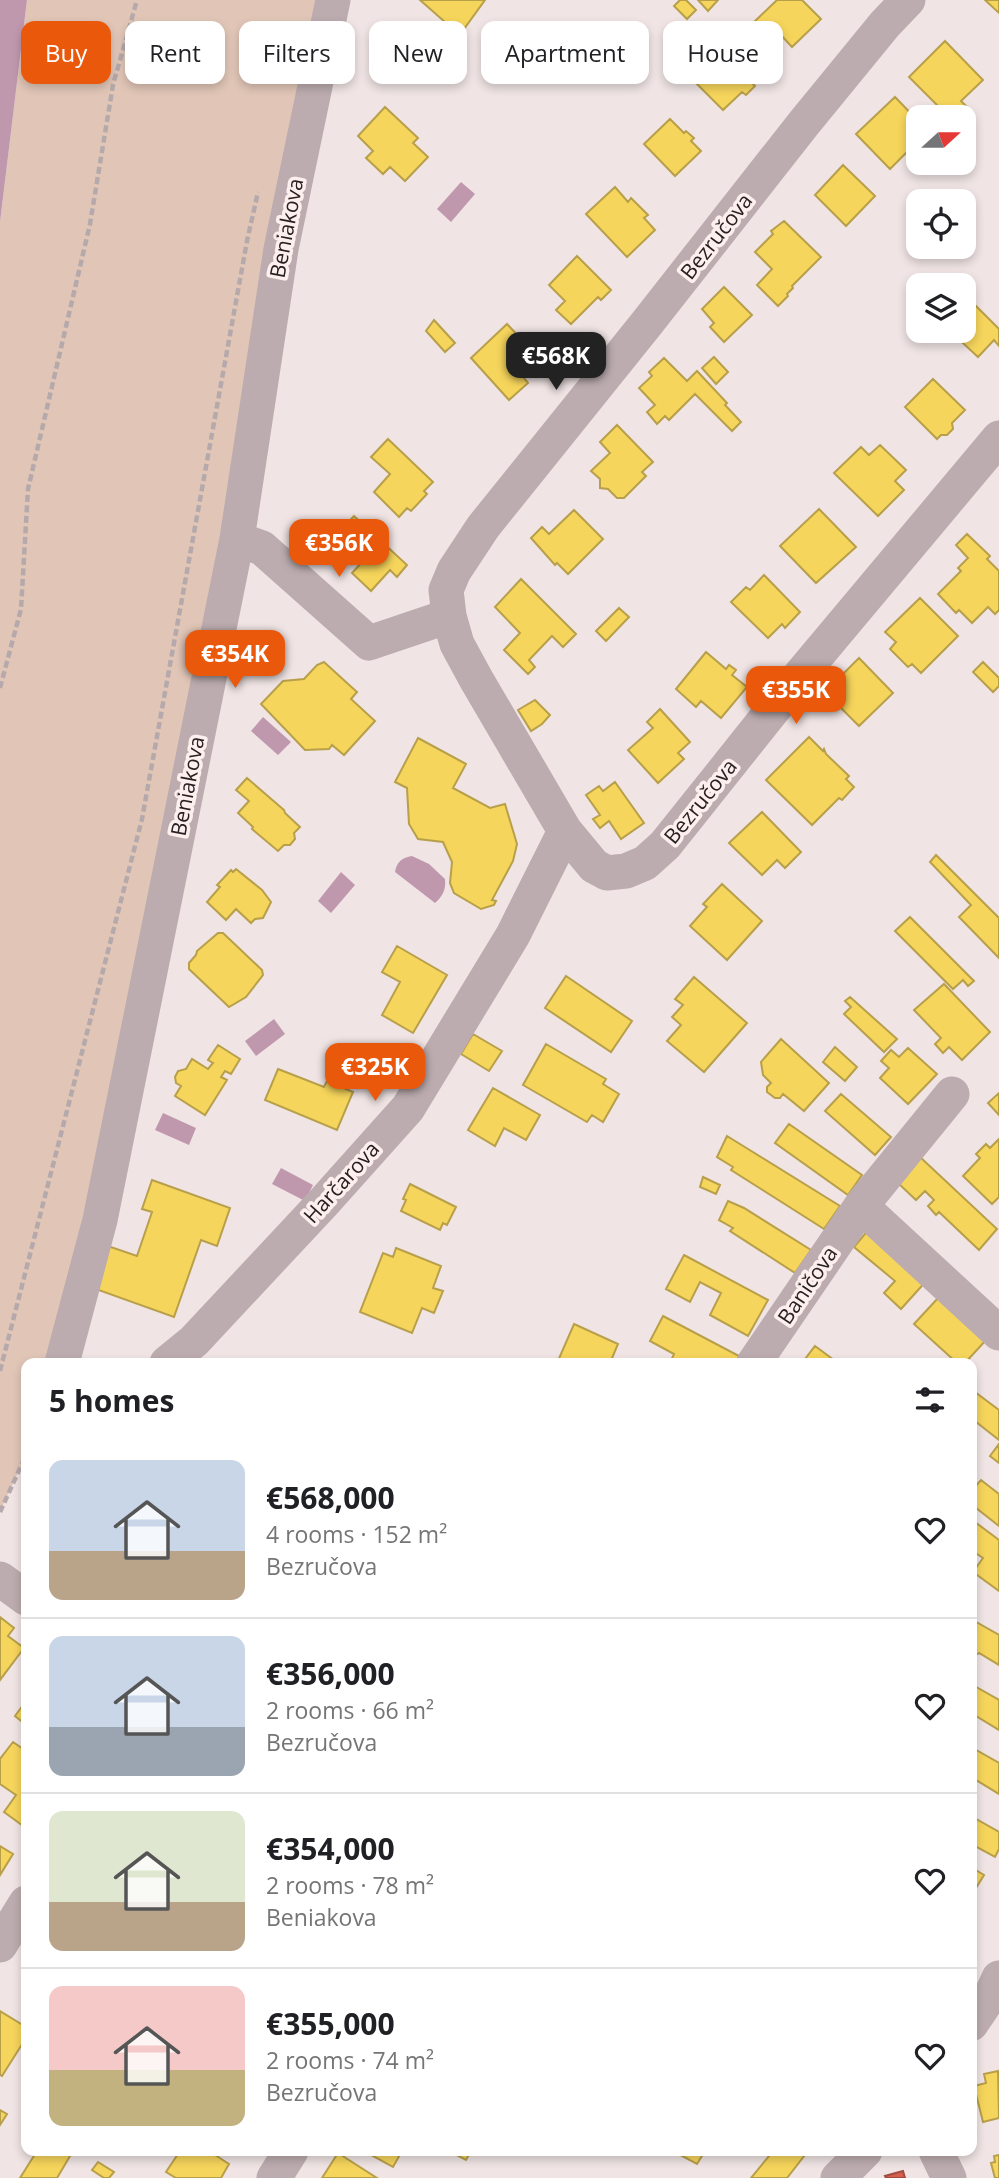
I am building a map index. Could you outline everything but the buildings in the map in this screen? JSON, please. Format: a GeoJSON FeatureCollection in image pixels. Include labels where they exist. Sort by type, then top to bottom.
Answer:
{"type":"FeatureCollection","features":[{"type":"Feature","properties":{"kind":"street","name":"Beniakova"},"geometry":{"type":"LineString","coordinates":[[63,1358],[100,1220],[236,539],[281,249],[333,0]]}},
{"type":"Feature","properties":{"kind":"street","name":"Bezručova"},"geometry":{"type":"LineString","coordinates":[[908,0],[885,23],[804,123],[483,527],[454,571],[446,590],[449,616],[457,644],[565,831],[594,866],[607,873],[626,871],[645,863],[665,845],[820,651],[999,438]]}},
{"type":"Feature","properties":{"kind":"street"},"geometry":{"type":"LineString","coordinates":[[236,539],[262,548],[369,643],[449,616]]}},
{"type":"Feature","properties":{"kind":"street","name":"Harčarova"},"geometry":{"type":"LineString","coordinates":[[173,1358],[204,1331],[408,1108],[513,935],[565,831]]}},
{"type":"Feature","properties":{"kind":"street","name":"Baničova"},"geometry":{"type":"LineString","coordinates":[[757,1358],[862,1206],[952,1094]]}},
{"type":"Feature","properties":{"kind":"street"},"geometry":{"type":"LineString","coordinates":[[862,1206],[999,1333]]}},
{"type":"Feature","properties":{"kind":"street"},"geometry":{"type":"LineString","coordinates":[[0,1579],[21,1594]]}},
{"type":"Feature","properties":{"kind":"street"},"geometry":{"type":"LineString","coordinates":[[0,1945],[21,1911]]}},
{"type":"Feature","properties":{"kind":"street"},"geometry":{"type":"LineString","coordinates":[[977,2015],[999,1978]]}},
{"type":"Feature","properties":{"kind":"street"},"geometry":{"type":"LineString","coordinates":[[274,2178],[288,2156]]}},
{"type":"Feature","properties":{"kind":"street"},"geometry":{"type":"LineString","coordinates":[[838,2178],[860,2156]]}},
{"type":"Feature","properties":{"kind":"street"},"geometry":{"type":"LineString","coordinates":[[938,2156],[949,2178]]}},
{"type":"Feature","properties":{"kind":"path"},"geometry":{"type":"LineString","coordinates":[[0,688],[21,609],[27,489],[90,224],[113,85],[137,0]]}},
{"type":"Feature","properties":{"kind":"path"},"geometry":{"type":"LineString","coordinates":[[0,1371],[142,819],[247,241],[259,188]]}},
{"type":"Feature","properties":{"kind":"path"},"geometry":{"type":"LineString","coordinates":[[0,1511],[21,1466]]}},
{"type":"Feature","properties":{"kind":"shaded area"},"geometry":{"type":"Polygon","coordinates":[[[0,0],[27,0],[24,21],[21,21],[21,49],[0,222],[0,0]]]}},
{"type":"Feature","properties":{"kind":"shaded area"},"geometry":{"type":"Polygon","coordinates":[[[27,0],[333,0],[329,21],[239,21],[239,84],[316,84],[63,1358],[21,1358],[21,1466],[0,1512],[0,222],[21,49],[21,84],[111,84],[111,21],[24,21],[27,0]]]}},
{"type":"Feature","properties":{"kind":"shaded area"},"geometry":{"type":"Polygon","coordinates":[[[461,182],[475,194],[451,222],[437,209],[461,182]]]}},
{"type":"Feature","properties":{"kind":"shaded area"},"geometry":{"type":"Polygon","coordinates":[[[263,717],[291,742],[278,755],[251,731],[263,717]]]}},
{"type":"Feature","properties":{"kind":"shaded area"},"geometry":{"type":"Polygon","coordinates":[[[412,856],[429,864],[445,879],[443,892],[435,903],[395,872],[400,861],[412,856]]]}},
{"type":"Feature","properties":{"kind":"shaded area"},"geometry":{"type":"Polygon","coordinates":[[[341,872],[355,885],[331,913],[318,901],[341,872]]]}},
{"type":"Feature","properties":{"kind":"shaded area"},"geometry":{"type":"Polygon","coordinates":[[[274,1019],[285,1034],[256,1056],[245,1041],[274,1019]]]}},
{"type":"Feature","properties":{"kind":"shaded area"},"geometry":{"type":"Polygon","coordinates":[[[163,1113],[196,1128],[189,1145],[155,1130],[163,1113]]]}},
{"type":"Feature","properties":{"kind":"shaded area"},"geometry":{"type":"Polygon","coordinates":[[[281,1168],[313,1185],[305,1201],[272,1184],[281,1168]]]}}]}
